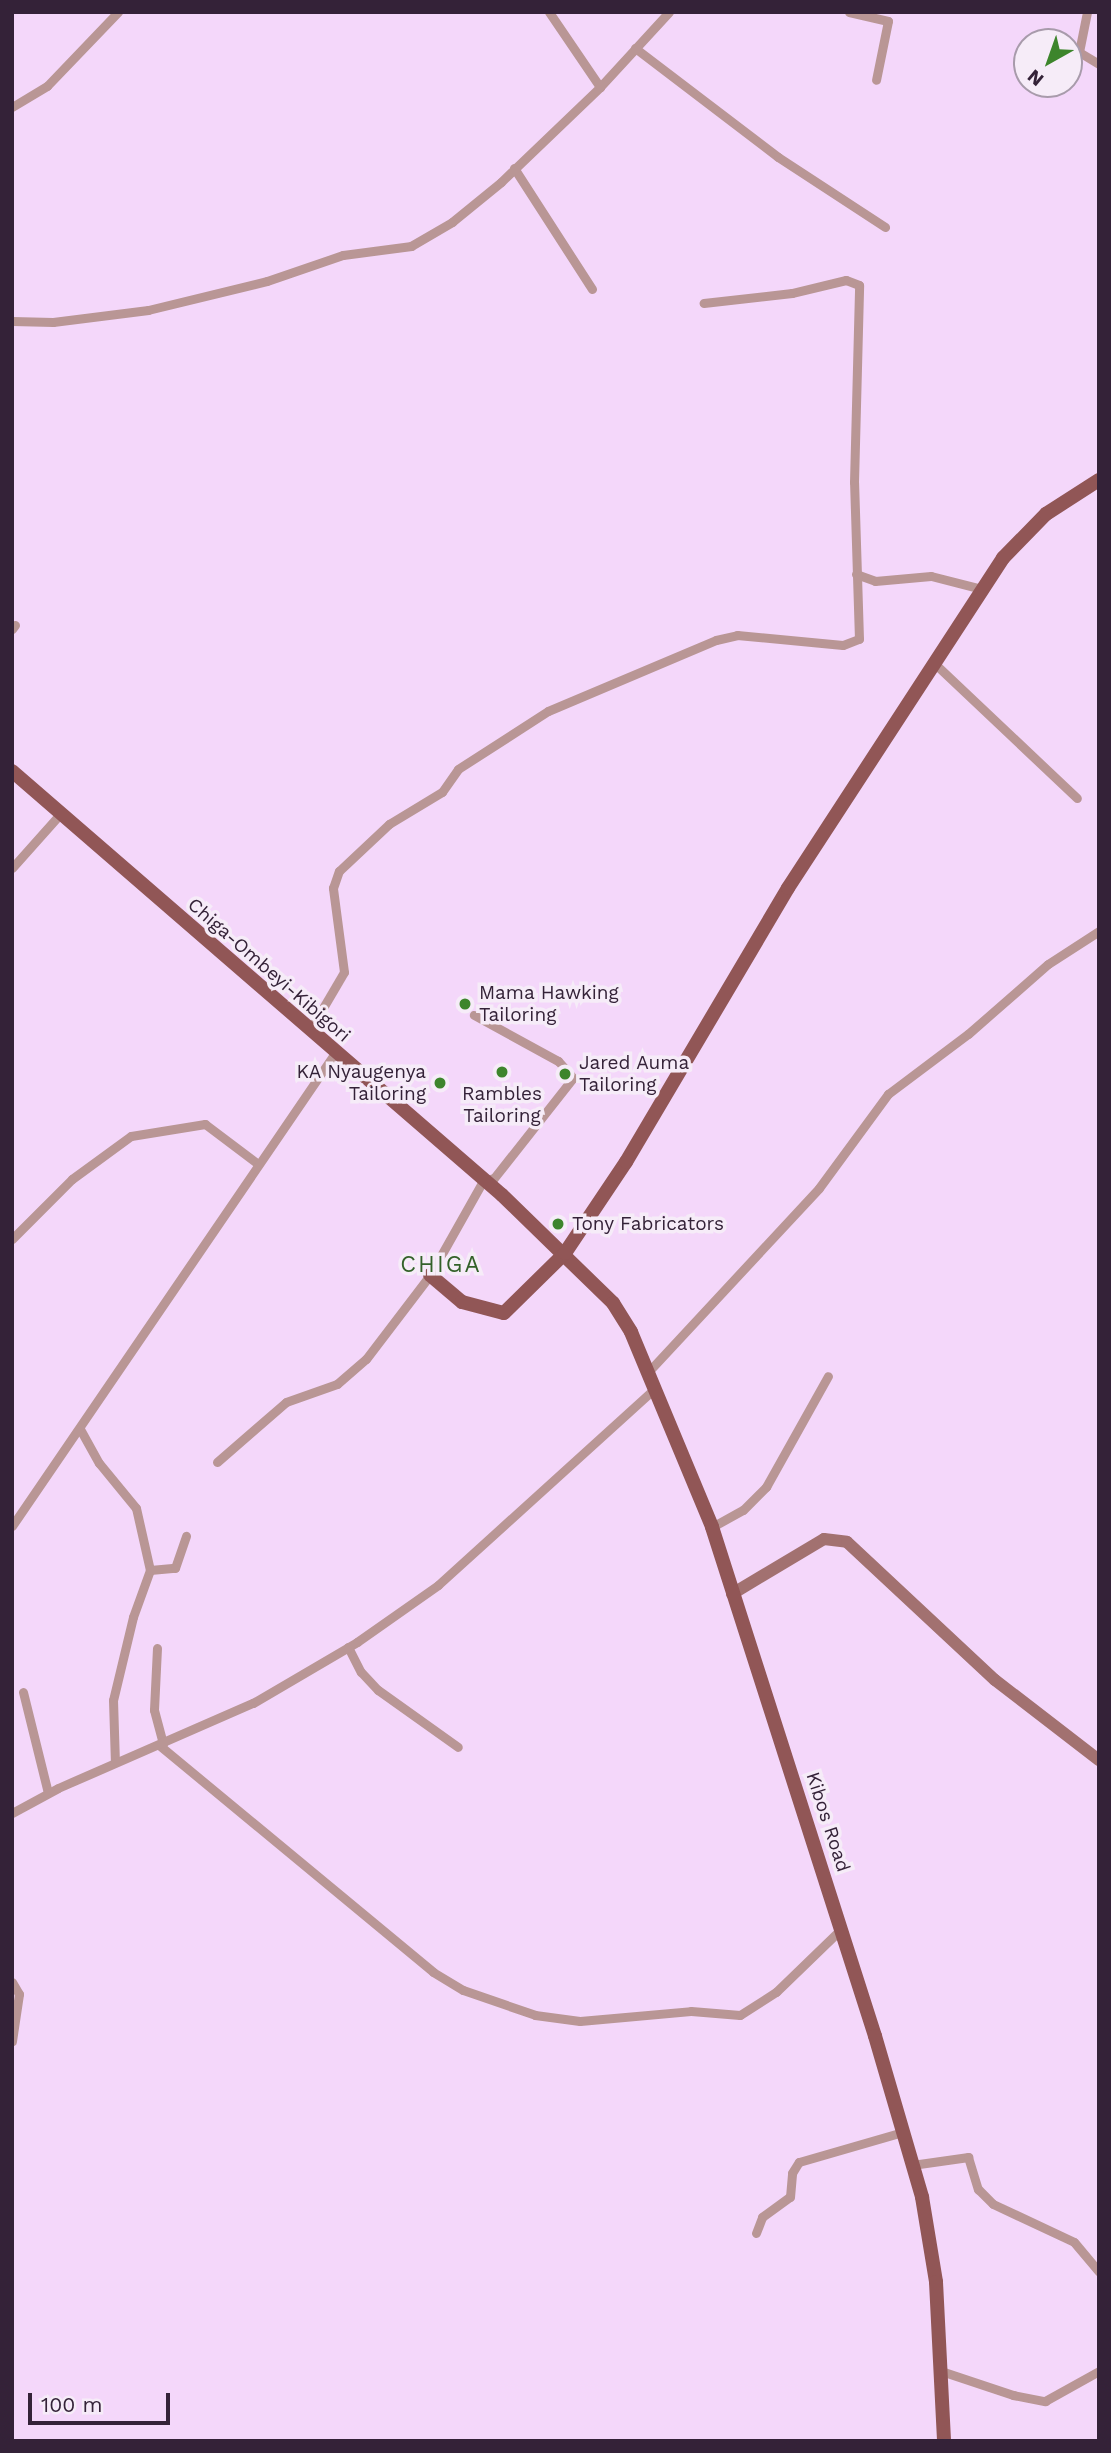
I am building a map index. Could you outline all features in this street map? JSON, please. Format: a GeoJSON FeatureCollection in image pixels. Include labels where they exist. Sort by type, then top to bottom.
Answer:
{"type":"FeatureCollection","features":[{"type":"Feature","properties":{"kind":"main road"},"geometry":{"type":"LineString","coordinates":[[430,1275],[462,1301],[504,1313],[565,1253],[626,1161],[788,888],[1003,558],[1046,514],[1099,480]]}},
{"type":"Feature","properties":{"kind":"main road","name":"Chiga-Ombeyi-Kibigori"},"geometry":{"type":"LineString","coordinates":[[12,771],[565,1253]]}},
{"type":"Feature","properties":{"kind":"main road","name":"Kibos Road"},"geometry":{"type":"LineString","coordinates":[[565,1253],[613,1303],[650,1370],[712,1527],[841,1929],[912,2165],[936,2282],[944,2441]]}},
{"type":"Feature","properties":{"kind":"street"},"geometry":{"type":"LineString","coordinates":[[12,107],[47,86],[118,12]]}},
{"type":"Feature","properties":{"kind":"street"},"geometry":{"type":"LineString","coordinates":[[550,12],[600,87]]}},
{"type":"Feature","properties":{"kind":"street"},"geometry":{"type":"LineString","coordinates":[[12,321],[53,322],[148,310],[267,281],[344,255],[411,246],[452,222],[514,168],[600,87],[669,12]]}},
{"type":"Feature","properties":{"kind":"street"},"geometry":{"type":"LineString","coordinates":[[849,12],[888,21],[876,80]]}},
{"type":"Feature","properties":{"kind":"street"},"geometry":{"type":"LineString","coordinates":[[1087,12],[1079,52],[1099,64]]}},
{"type":"Feature","properties":{"kind":"street"},"geometry":{"type":"LineString","coordinates":[[635,48],[778,157],[885,227]]}},
{"type":"Feature","properties":{"kind":"street"},"geometry":{"type":"LineString","coordinates":[[514,168],[592,289]]}},
{"type":"Feature","properties":{"kind":"street"},"geometry":{"type":"LineString","coordinates":[[310,1030],[344,972],[335,879],[389,824],[442,792],[458,769],[524,723],[716,640],[737,635],[855,644],[860,635],[856,574],[854,432],[859,285],[850,279],[792,293],[704,303]]}},
{"type":"Feature","properties":{"kind":"street"},"geometry":{"type":"LineString","coordinates":[[856,574],[875,581],[930,576],[982,589]]}},
{"type":"Feature","properties":{"kind":"street"},"geometry":{"type":"LineString","coordinates":[[933,662],[1077,798]]}},
{"type":"Feature","properties":{"kind":"street"},"geometry":{"type":"LineString","coordinates":[[12,867],[61,813]]}},
{"type":"Feature","properties":{"kind":"street"},"geometry":{"type":"LineString","coordinates":[[650,1370],[819,1188],[888,1094],[959,1042],[1048,964],[1099,931]]}},
{"type":"Feature","properties":{"kind":"street"},"geometry":{"type":"LineString","coordinates":[[218,1462],[286,1402],[348,1377],[430,1275],[485,1181],[494,1178],[573,1078],[558,1061],[474,1015]]}},
{"type":"Feature","properties":{"kind":"street"},"geometry":{"type":"LineString","coordinates":[[12,1526],[335,1053]]}},
{"type":"Feature","properties":{"kind":"street"},"geometry":{"type":"LineString","coordinates":[[12,1239],[72,1178],[131,1136],[205,1124],[258,1164]]}},
{"type":"Feature","properties":{"kind":"street"},"geometry":{"type":"LineString","coordinates":[[712,1527],[743,1510],[766,1487],[828,1376]]}},
{"type":"Feature","properties":{"kind":"street"},"geometry":{"type":"LineString","coordinates":[[12,1813],[115,1762],[253,1703],[348,1647],[438,1585],[656,1387]]}},
{"type":"Feature","properties":{"kind":"street"},"geometry":{"type":"LineString","coordinates":[[80,1429],[99,1463],[136,1508],[150,1570],[133,1617],[113,1700],[115,1762]]}},
{"type":"Feature","properties":{"kind":"street"},"geometry":{"type":"LineString","coordinates":[[150,1570],[175,1568],[186,1536]]}},
{"type":"Feature","properties":{"kind":"street"},"geometry":{"type":"LineString","coordinates":[[732,1594],[824,1539],[847,1542],[995,1680],[1099,1760]]}},
{"type":"Feature","properties":{"kind":"street"},"geometry":{"type":"LineString","coordinates":[[348,1647],[361,1672],[378,1690],[458,1747]]}},
{"type":"Feature","properties":{"kind":"street"},"geometry":{"type":"LineString","coordinates":[[158,1648],[154,1710],[161,1744],[433,1972],[463,1990],[535,2015],[580,2021],[691,2011],[740,2015],[776,1992],[841,1929]]}},
{"type":"Feature","properties":{"kind":"street"},"geometry":{"type":"LineString","coordinates":[[23,1692],[48,1793]]}},
{"type":"Feature","properties":{"kind":"street"},"geometry":{"type":"LineString","coordinates":[[12,1982],[19,1994],[12,2041]]}},
{"type":"Feature","properties":{"kind":"street"},"geometry":{"type":"LineString","coordinates":[[756,2232],[762,2217],[790,2197],[792,2173],[799,2162],[903,2132]]}},
{"type":"Feature","properties":{"kind":"street"},"geometry":{"type":"LineString","coordinates":[[912,2165],[968,2157],[978,2189],[993,2204],[1074,2242],[1099,2272]]}},
{"type":"Feature","properties":{"kind":"street"},"geometry":{"type":"LineString","coordinates":[[942,2371],[1013,2395],[1045,2401],[1099,2371]]}},
{"type":"Feature","properties":{"kind":"place","name":"Mama Hawking Tailoring"},"geometry":{"type":"Point","coordinates":[465,1004]}},
{"type":"Feature","properties":{"kind":"place","name":"Rambles Tailoring"},"geometry":{"type":"Point","coordinates":[502,1072]}},
{"type":"Feature","properties":{"kind":"place","name":"Jared Auma Tailoring"},"geometry":{"type":"Point","coordinates":[565,1074]}},
{"type":"Feature","properties":{"kind":"place","name":"KA Nyaugenya Tailoring"},"geometry":{"type":"Point","coordinates":[440,1083]}},
{"type":"Feature","properties":{"kind":"place","name":"Tony Fabricators"},"geometry":{"type":"Point","coordinates":[558,1224]}},
{"type":"Feature","properties":{"kind":"district","name":"CHIGA"},"geometry":{"type":"Point","coordinates":[441,1265]}}]}
